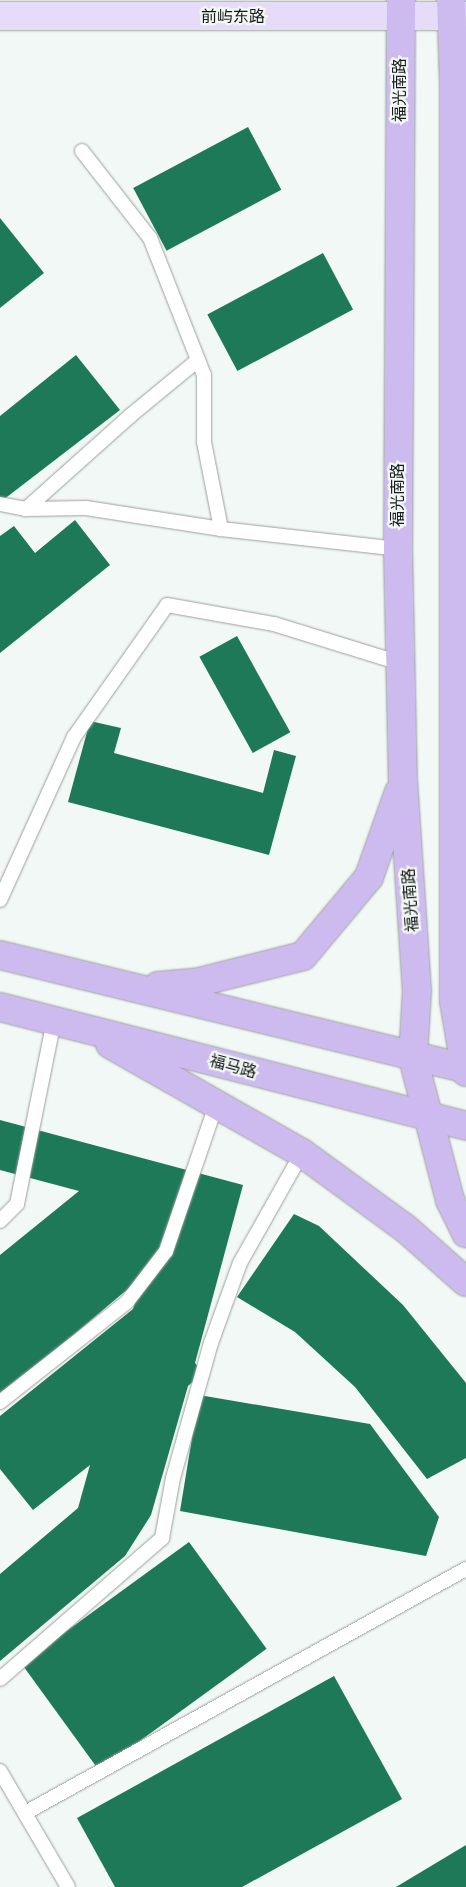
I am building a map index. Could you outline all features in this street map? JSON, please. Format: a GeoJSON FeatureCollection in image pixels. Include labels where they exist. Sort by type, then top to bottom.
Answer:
{"type":"FeatureCollection","features":[{"type":"Feature","properties":{"kind":"main road","name":"前屿东路"},"geometry":{"type":"LineString","coordinates":[[0,16],[401,9],[456,11]]}},
{"type":"Feature","properties":{"kind":"main road","name":"福光南路"},"geometry":{"type":"LineString","coordinates":[[401,9],[398,549],[403,781],[417,990],[413,1058],[450,1200],[466,1233]]}},
{"type":"Feature","properties":{"kind":"main road"},"geometry":{"type":"LineString","coordinates":[[0,955],[466,1070],[454,1001],[454,762],[460,576],[454,81],[456,11]]}},
{"type":"Feature","properties":{"kind":"main road"},"geometry":{"type":"LineString","coordinates":[[454,762],[466,810]]}},
{"type":"Feature","properties":{"kind":"main road"},"geometry":{"type":"LineString","coordinates":[[130,988],[195,983],[303,956],[369,877],[403,781]]}},
{"type":"Feature","properties":{"kind":"main road","name":"福马路"},"geometry":{"type":"LineString","coordinates":[[0,1008],[54,1020],[466,1126]]}},
{"type":"Feature","properties":{"kind":"main road"},"geometry":{"type":"LineString","coordinates":[[80,1027],[302,1153],[405,1228],[466,1282]]}},
{"type":"Feature","properties":{"kind":"lane"},"geometry":{"type":"LineString","coordinates":[[82,151],[150,238],[204,375],[204,442],[220,529]]}},
{"type":"Feature","properties":{"kind":"lane"},"geometry":{"type":"LineString","coordinates":[[26,509],[130,416],[198,360]]}},
{"type":"Feature","properties":{"kind":"lane"},"geometry":{"type":"LineString","coordinates":[[0,504],[26,509],[86,508],[220,529],[398,549]]}},
{"type":"Feature","properties":{"kind":"lane"},"geometry":{"type":"LineString","coordinates":[[0,900],[74,737],[167,605],[274,624],[400,662]]}},
{"type":"Feature","properties":{"kind":"lane"},"geometry":{"type":"LineString","coordinates":[[0,1221],[17,1204],[54,1020]]}},
{"type":"Feature","properties":{"kind":"lane"},"geometry":{"type":"LineString","coordinates":[[0,1402],[127,1302],[166,1251],[216,1105]]}},
{"type":"Feature","properties":{"kind":"lane"},"geometry":{"type":"LineString","coordinates":[[0,1679],[162,1538],[178,1460],[211,1343],[240,1263],[302,1153]]}},
{"type":"Feature","properties":{"kind":"lane"},"geometry":{"type":"LineString","coordinates":[[25,1813],[466,1569]]}},
{"type":"Feature","properties":{"kind":"lane"},"geometry":{"type":"LineString","coordinates":[[0,1771],[68,1887]]}},
{"type":"Feature","properties":{"kind":"building"},"geometry":{"type":"Polygon","coordinates":[[[248,127],[281,190],[167,251],[133,188],[248,127]]]}},
{"type":"Feature","properties":{"kind":"building"},"geometry":{"type":"Polygon","coordinates":[[[0,218],[44,273],[0,308],[0,218]]]}},
{"type":"Feature","properties":{"kind":"building"},"geometry":{"type":"Polygon","coordinates":[[[323,253],[353,310],[237,371],[207,315],[323,253]]]}},
{"type":"Feature","properties":{"kind":"building"},"geometry":{"type":"Polygon","coordinates":[[[76,355],[120,410],[3,500],[0,497],[0,416],[76,355]]]}},
{"type":"Feature","properties":{"kind":"building"},"geometry":{"type":"Polygon","coordinates":[[[75,520],[110,565],[0,653],[0,536],[14,526],[35,553],[75,520]]]}},
{"type":"Feature","properties":{"kind":"building"},"geometry":{"type":"Polygon","coordinates":[[[237,636],[290,732],[253,753],[199,657],[237,636]]]}},
{"type":"Feature","properties":{"kind":"building"},"geometry":{"type":"Polygon","coordinates":[[[90,721],[121,728],[114,753],[263,793],[274,750],[296,756],[269,855],[68,802],[90,721]]]}},
{"type":"Feature","properties":{"kind":"building"},"geometry":{"type":"Polygon","coordinates":[[[0,1120],[243,1185],[195,1363],[203,1373],[188,1386],[151,1515],[125,1556],[0,1661],[0,1574],[78,1508],[90,1465],[33,1510],[0,1469],[0,1416],[133,1309],[142,1277],[0,1397],[0,1255],[79,1191],[0,1170],[0,1120]]]}},
{"type":"Feature","properties":{"kind":"building"},"geometry":{"type":"Polygon","coordinates":[[[294,1214],[319,1226],[403,1305],[466,1383],[466,1458],[427,1479],[355,1387],[295,1332],[237,1297],[294,1214]]]}},
{"type":"Feature","properties":{"kind":"building"},"geometry":{"type":"Polygon","coordinates":[[[199,1395],[370,1424],[439,1517],[426,1556],[180,1511],[199,1395]]]}},
{"type":"Feature","properties":{"kind":"building"},"geometry":{"type":"Polygon","coordinates":[[[189,1542],[267,1649],[99,1770],[22,1664],[189,1542]]]}},
{"type":"Feature","properties":{"kind":"building"},"geometry":{"type":"Polygon","coordinates":[[[334,1676],[402,1799],[242,1887],[115,1887],[77,1818],[334,1676]]]}},
{"type":"Feature","properties":{"kind":"building"},"geometry":{"type":"Polygon","coordinates":[[[466,1845],[466,1887],[396,1887],[466,1845]]]}}]}
